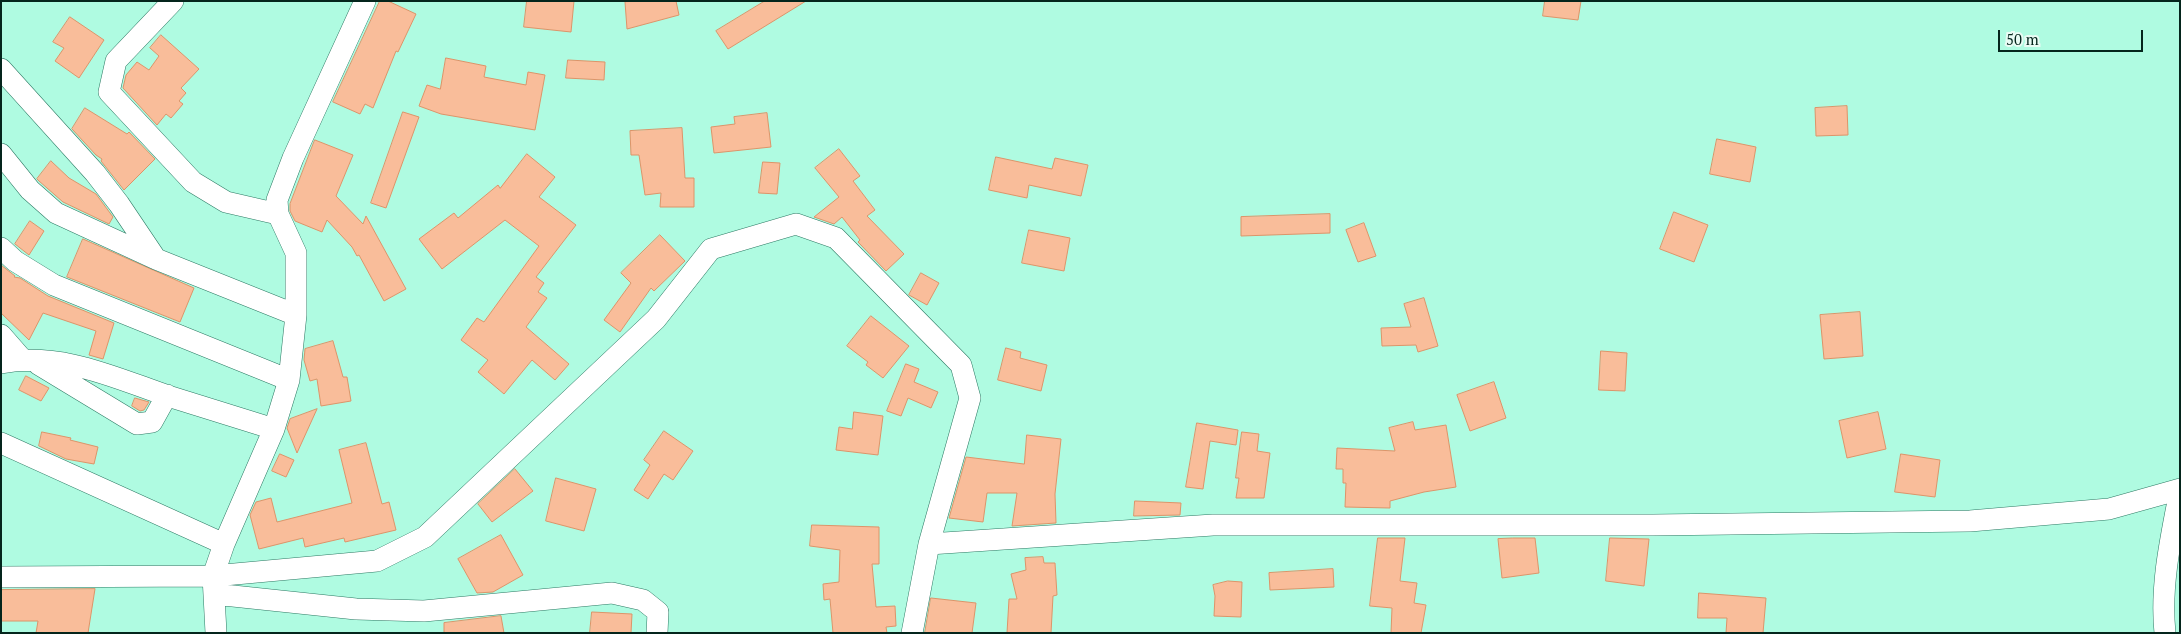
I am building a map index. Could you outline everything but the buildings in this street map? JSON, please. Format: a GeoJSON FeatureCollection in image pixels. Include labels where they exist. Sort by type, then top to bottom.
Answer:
{"type":"FeatureCollection","features":[{"type":"Feature","properties":{"kind":"street"},"geometry":{"type":"LineString","coordinates":[[173,1],[116,61],[109,92],[193,182],[226,202],[278,214]]}},
{"type":"Feature","properties":{"kind":"street"},"geometry":{"type":"LineString","coordinates":[[216,633],[214,585],[224,544],[274,429],[289,380],[296,315],[296,253],[278,214],[277,200],[285,176],[365,1]]}},
{"type":"Feature","properties":{"kind":"street"},"geometry":{"type":"LineString","coordinates":[[1,69],[95,173],[119,204],[156,259]]}},
{"type":"Feature","properties":{"kind":"street"},"geometry":{"type":"LineString","coordinates":[[1,154],[30,190],[56,213],[156,259],[296,315]]}},
{"type":"Feature","properties":{"kind":"street"},"geometry":{"type":"LineString","coordinates":[[214,585],[378,561],[425,537],[656,319],[711,249],[796,224],[836,238],[960,365],[970,398],[929,544],[912,633]]}},
{"type":"Feature","properties":{"kind":"street"},"geometry":{"type":"LineString","coordinates":[[1,248],[15,261],[54,285],[289,380]]}},
{"type":"Feature","properties":{"kind":"street"},"geometry":{"type":"LineString","coordinates":[[1,335],[27,360],[137,424],[152,422],[167,395]]}},
{"type":"Feature","properties":{"kind":"street"},"geometry":{"type":"LineString","coordinates":[[1,363],[27,360],[94,369],[167,395],[274,429]]}},
{"type":"Feature","properties":{"kind":"street"},"geometry":{"type":"LineString","coordinates":[[1,443],[224,544]]}},
{"type":"Feature","properties":{"kind":"street"},"geometry":{"type":"LineString","coordinates":[[929,544],[1213,526],[1653,525],[1970,521],[2109,510],[2180,490],[2168,553],[2164,617],[2165,633]]}},
{"type":"Feature","properties":{"kind":"street"},"geometry":{"type":"LineString","coordinates":[[1,577],[214,585],[356,609],[424,611],[612,593],[643,600],[658,612],[657,633]]}}]}
